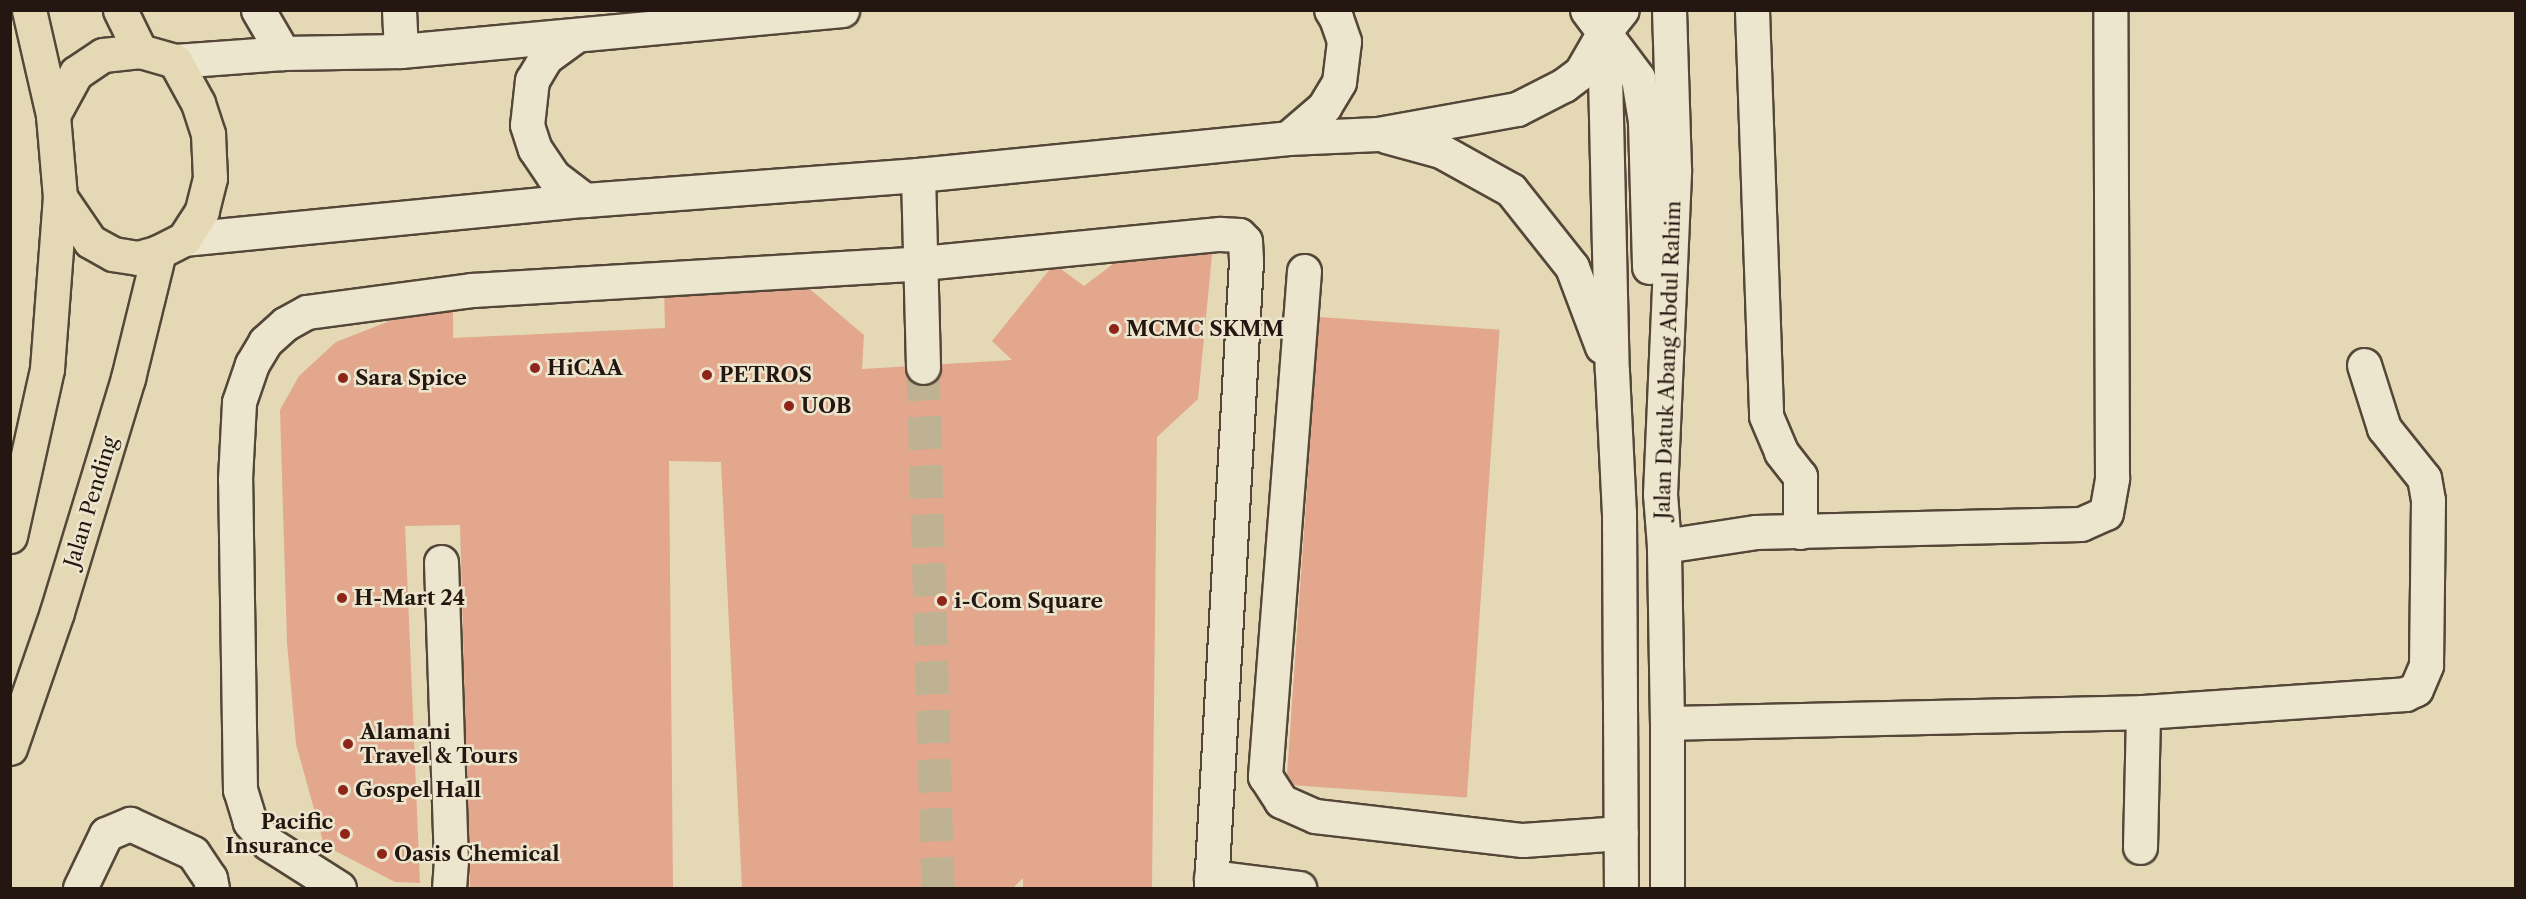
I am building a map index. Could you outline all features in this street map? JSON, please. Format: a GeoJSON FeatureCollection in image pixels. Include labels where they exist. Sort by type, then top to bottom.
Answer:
{"type":"FeatureCollection","features":[{"type":"Feature","properties":{"kind":"main road"},"geometry":{"type":"LineString","coordinates":[[10,536],[47,369],[60,197],[53,114],[29,10]]}},
{"type":"Feature","properties":{"kind":"main road"},"geometry":{"type":"LineString","coordinates":[[120,10],[140,51]]}},
{"type":"Feature","properties":{"kind":"main road"},"geometry":{"type":"LineString","coordinates":[[53,114],[76,73],[103,55],[140,51],[175,61],[198,103],[208,134],[210,178],[202,211],[171,245],[138,258],[113,254],[90,241],[60,197]]}},
{"type":"Feature","properties":{"kind":"main road","name":"Jalan Pending"},"geometry":{"type":"LineString","coordinates":[[10,748],[57,612],[171,245]]}},
{"type":"Feature","properties":{"kind":"street"},"geometry":{"type":"LineString","coordinates":[[258,10],[283,53]]}},
{"type":"Feature","properties":{"kind":"street"},"geometry":{"type":"LineString","coordinates":[[399,10],[401,51]]}},
{"type":"Feature","properties":{"kind":"street"},"geometry":{"type":"LineString","coordinates":[[175,61],[283,53],[401,51],[574,37],[842,10]]}},
{"type":"Feature","properties":{"kind":"street"},"geometry":{"type":"LineString","coordinates":[[1288,138],[1324,107],[1340,82],[1344,41],[1336,18],[1330,10]]}},
{"type":"Feature","properties":{"kind":"street","name":"Jalan Datuk Abang Abdul Rahim"},"geometry":{"type":"LineString","coordinates":[[1667,888],[1664,546],[1660,494],[1674,169],[1669,10]]}},
{"type":"Feature","properties":{"kind":"street"},"geometry":{"type":"LineString","coordinates":[[1752,10],[1766,416],[1782,452],[1800,476],[1800,532]]}},
{"type":"Feature","properties":{"kind":"street"},"geometry":{"type":"LineString","coordinates":[[1664,546],[1755,532],[2081,524],[2106,513],[2112,478],[2110,10]]}},
{"type":"Feature","properties":{"kind":"street"},"geometry":{"type":"LineString","coordinates":[[1604,16],[1638,78],[1645,121],[1651,380],[1660,494]]}},
{"type":"Feature","properties":{"kind":"street"},"geometry":{"type":"LineString","coordinates":[[171,245],[585,200],[918,175],[1288,138],[1378,134],[1517,109],[1564,85],[1581,72],[1604,16]]}},
{"type":"Feature","properties":{"kind":"street","name":"Jalan Datuk Abang Abdul Rahim"},"geometry":{"type":"LineString","coordinates":[[1604,16],[1612,371],[1619,513],[1621,888]]}},
{"type":"Feature","properties":{"kind":"street"},"geometry":{"type":"LineString","coordinates":[[574,37],[546,57],[532,80],[527,125],[536,149],[553,176],[585,200]]}},
{"type":"Feature","properties":{"kind":"street"},"geometry":{"type":"LineString","coordinates":[[1378,134],[1441,151],[1511,190],[1572,267],[1612,371]]}},
{"type":"Feature","properties":{"kind":"street"},"geometry":{"type":"LineString","coordinates":[[918,175],[923,367]]}},
{"type":"Feature","properties":{"kind":"street"},"geometry":{"type":"LineString","coordinates":[[339,888],[268,843],[250,822],[240,790],[235,479],[238,402],[252,364],[265,342],[285,324],[307,312],[472,290],[922,263],[1220,234],[1239,236],[1245,241],[1211,883],[1299,888]]}},
{"type":"Feature","properties":{"kind":"street"},"geometry":{"type":"LineString","coordinates":[[1304,271],[1265,776],[1281,801],[1315,816],[1523,840],[1621,833]]}},
{"type":"Feature","properties":{"kind":"street"},"geometry":{"type":"LineString","coordinates":[[1667,723],[2143,712],[2391,696],[2405,694],[2416,689],[2426,665],[2428,500],[2424,478],[2384,428],[2364,365]]}},
{"type":"Feature","properties":{"kind":"street"},"geometry":{"type":"LineString","coordinates":[[441,562],[451,860],[449,888]]}},
{"type":"Feature","properties":{"kind":"street"},"geometry":{"type":"LineString","coordinates":[[2140,847],[2143,712]]}},
{"type":"Feature","properties":{"kind":"street"},"geometry":{"type":"LineString","coordinates":[[80,888],[106,834],[130,824],[193,854],[210,878],[212,888]]}},
{"type":"Feature","properties":{"kind":"building","name":"i-Com Square"},"geometry":{"type":"Polygon","coordinates":[[[1213,245],[1198,399],[1157,437],[1152,888],[1023,888],[1023,878],[1013,888],[742,888],[721,462],[669,461],[673,888],[470,888],[460,525],[405,526],[420,883],[395,882],[324,845],[296,744],[287,642],[280,410],[299,376],[336,342],[410,313],[453,308],[453,338],[665,328],[664,287],[798,279],[864,335],[862,369],[1012,360],[992,341],[1054,264],[1084,286],[1134,248],[1213,245]]]}},
{"type":"Feature","properties":{"kind":"building"},"geometry":{"type":"Polygon","coordinates":[[[1319,317],[1500,330],[1467,797],[1286,785],[1319,317]]]}},
{"type":"Feature","properties":{"kind":"tunnel"},"geometry":{"type":"LineString","coordinates":[[923,367],[938,888]]}},
{"type":"Feature","properties":{"kind":"place","name":"MCMC SKMM"},"geometry":{"type":"Point","coordinates":[1114,329]}},
{"type":"Feature","properties":{"kind":"place","name":"HiCAA"},"geometry":{"type":"Point","coordinates":[535,368]}},
{"type":"Feature","properties":{"kind":"place","name":"PETROS"},"geometry":{"type":"Point","coordinates":[707,375]}},
{"type":"Feature","properties":{"kind":"place","name":"Sara Spice"},"geometry":{"type":"Point","coordinates":[343,378]}},
{"type":"Feature","properties":{"kind":"place","name":"UOB"},"geometry":{"type":"Point","coordinates":[789,406]}},
{"type":"Feature","properties":{"kind":"place","name":"H-Mart 24"},"geometry":{"type":"Point","coordinates":[342,598]}},
{"type":"Feature","properties":{"kind":"place","name":"i-Com Square"},"geometry":{"type":"Point","coordinates":[942,601]}},
{"type":"Feature","properties":{"kind":"place","name":"Alamani Travel & Tours"},"geometry":{"type":"Point","coordinates":[348,744]}},
{"type":"Feature","properties":{"kind":"place","name":"Gospel Hall"},"geometry":{"type":"Point","coordinates":[343,790]}},
{"type":"Feature","properties":{"kind":"place","name":"Pacific Insurance"},"geometry":{"type":"Point","coordinates":[345,834]}},
{"type":"Feature","properties":{"kind":"place","name":"Oasis Chemical"},"geometry":{"type":"Point","coordinates":[382,854]}}]}
